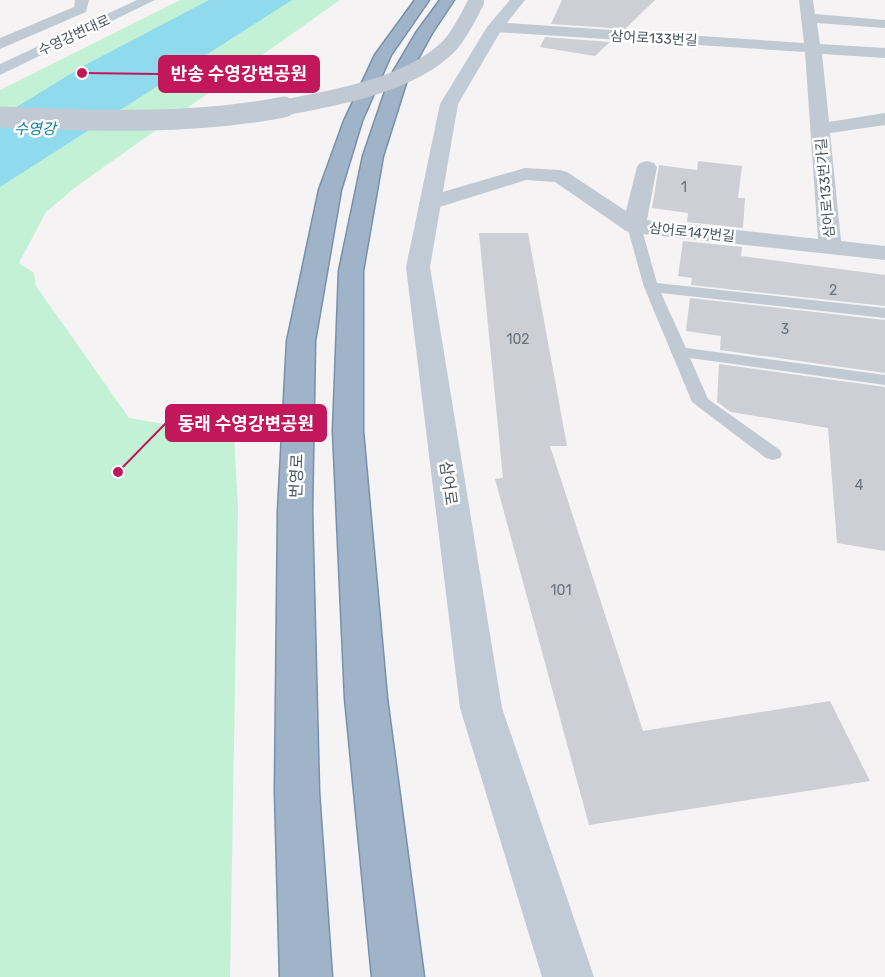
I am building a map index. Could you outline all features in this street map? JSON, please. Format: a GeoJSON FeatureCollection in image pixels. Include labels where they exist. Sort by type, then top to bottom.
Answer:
{"type":"FeatureCollection","features":[{"type":"Feature","properties":{"kind":"highway","name":"번영로"},"geometry":{"type":"LineString","coordinates":[[306,977],[297,768],[295,511],[301,341],[330,190],[353,121],[383,55],[422,0]]}},
{"type":"Feature","properties":{"kind":"highway"},"geometry":{"type":"LineString","coordinates":[[398,977],[366,698],[350,466],[348,431],[351,271],[373,156],[399,77],[424,33],[473,10]]}},
{"type":"Feature","properties":{"kind":"main road","name":"수영강변대로"},"geometry":{"type":"LineString","coordinates":[[0,56],[124,0]]}},
{"type":"Feature","properties":{"kind":"main road","name":"수영강변대로"},"geometry":{"type":"LineString","coordinates":[[0,70],[148,0]]}},
{"type":"Feature","properties":{"kind":"main road","name":"삼어로"},"geometry":{"type":"LineString","coordinates":[[518,0],[473,10],[449,104],[418,267],[481,708],[568,977]]}},
{"type":"Feature","properties":{"kind":"street"},"geometry":{"type":"LineString","coordinates":[[0,44],[81,9],[82,0]]}},
{"type":"Feature","properties":{"kind":"street"},"geometry":{"type":"LineString","coordinates":[[806,0],[813,48]]}},
{"type":"Feature","properties":{"kind":"street"},"geometry":{"type":"LineString","coordinates":[[0,117],[130,122],[205,119],[324,100],[380,84],[419,67],[447,48],[459,34],[473,10]]}},
{"type":"Feature","properties":{"kind":"street","name":"삼어로133번길"},"geometry":{"type":"LineString","coordinates":[[473,10],[813,48],[885,53]]}},
{"type":"Feature","properties":{"kind":"street"},"geometry":{"type":"LineString","coordinates":[[809,18],[885,24]]}},
{"type":"Feature","properties":{"kind":"street","name":"삼어로133번가길"},"geometry":{"type":"LineString","coordinates":[[813,48],[831,247]]}},
{"type":"Feature","properties":{"kind":"street","name":"삼어로133번가길"},"geometry":{"type":"LineString","coordinates":[[820,129],[885,119]]}},
{"type":"Feature","properties":{"kind":"street"},"geometry":{"type":"LineString","coordinates":[[634,226],[647,167]]}},
{"type":"Feature","properties":{"kind":"street","name":"삼어로147번길"},"geometry":{"type":"LineString","coordinates":[[430,203],[525,174],[560,176],[634,226],[885,254]]}},
{"type":"Feature","properties":{"kind":"lane"},"geometry":{"type":"LineString","coordinates":[[634,226],[651,287],[701,402],[773,454]]}},
{"type":"Feature","properties":{"kind":"lane"},"geometry":{"type":"LineString","coordinates":[[651,287],[885,314]]}},
{"type":"Feature","properties":{"kind":"lane"},"geometry":{"type":"LineString","coordinates":[[679,351],[885,380]]}},
{"type":"Feature","properties":{"kind":"green space"},"geometry":{"type":"Polygon","coordinates":[[[180,0],[340,0],[77,186],[46,212],[19,263],[34,273],[36,286],[129,418],[234,436],[238,507],[230,977],[0,977],[0,90],[180,0]]]}},
{"type":"Feature","properties":{"kind":"water","name":"수영강"},"geometry":{"type":"Polygon","coordinates":[[[209,0],[292,0],[0,187],[0,117],[87,64],[209,0]]]}},
{"type":"Feature","properties":{"kind":"building"},"geometry":{"type":"Polygon","coordinates":[[[562,0],[655,0],[625,29],[551,24],[562,0]]]}},
{"type":"Feature","properties":{"kind":"building"},"geometry":{"type":"Polygon","coordinates":[[[545,37],[610,42],[595,56],[540,47],[545,37]]]}},
{"type":"Feature","properties":{"kind":"building"},"geometry":{"type":"Polygon","coordinates":[[[698,161],[742,166],[738,198],[745,198],[743,228],[687,222],[688,213],[652,208],[659,165],[697,170],[698,161]]]}},
{"type":"Feature","properties":{"kind":"building"},"geometry":{"type":"Polygon","coordinates":[[[479,233],[528,233],[567,446],[550,446],[643,731],[830,701],[870,781],[589,825],[495,479],[503,478],[479,233]]]}},
{"type":"Feature","properties":{"kind":"building"},"geometry":{"type":"Polygon","coordinates":[[[683,241],[742,247],[741,256],[885,275],[885,306],[691,285],[692,278],[678,276],[683,241]]]}},
{"type":"Feature","properties":{"kind":"building"},"geometry":{"type":"Polygon","coordinates":[[[690,298],[885,320],[885,373],[720,350],[721,336],[686,331],[690,298]]]}},
{"type":"Feature","properties":{"kind":"building"},"geometry":{"type":"Polygon","coordinates":[[[719,364],[885,387],[885,551],[837,543],[828,428],[731,412],[717,402],[719,364]]]}},
{"type":"Feature","properties":{"kind":"place","name":"반송 수영강변공원"},"geometry":{"type":"Point","coordinates":[82,73]}},
{"type":"Feature","properties":{"kind":"place","name":"동래 수영강변공원"},"geometry":{"type":"Point","coordinates":[118,472]}}]}
